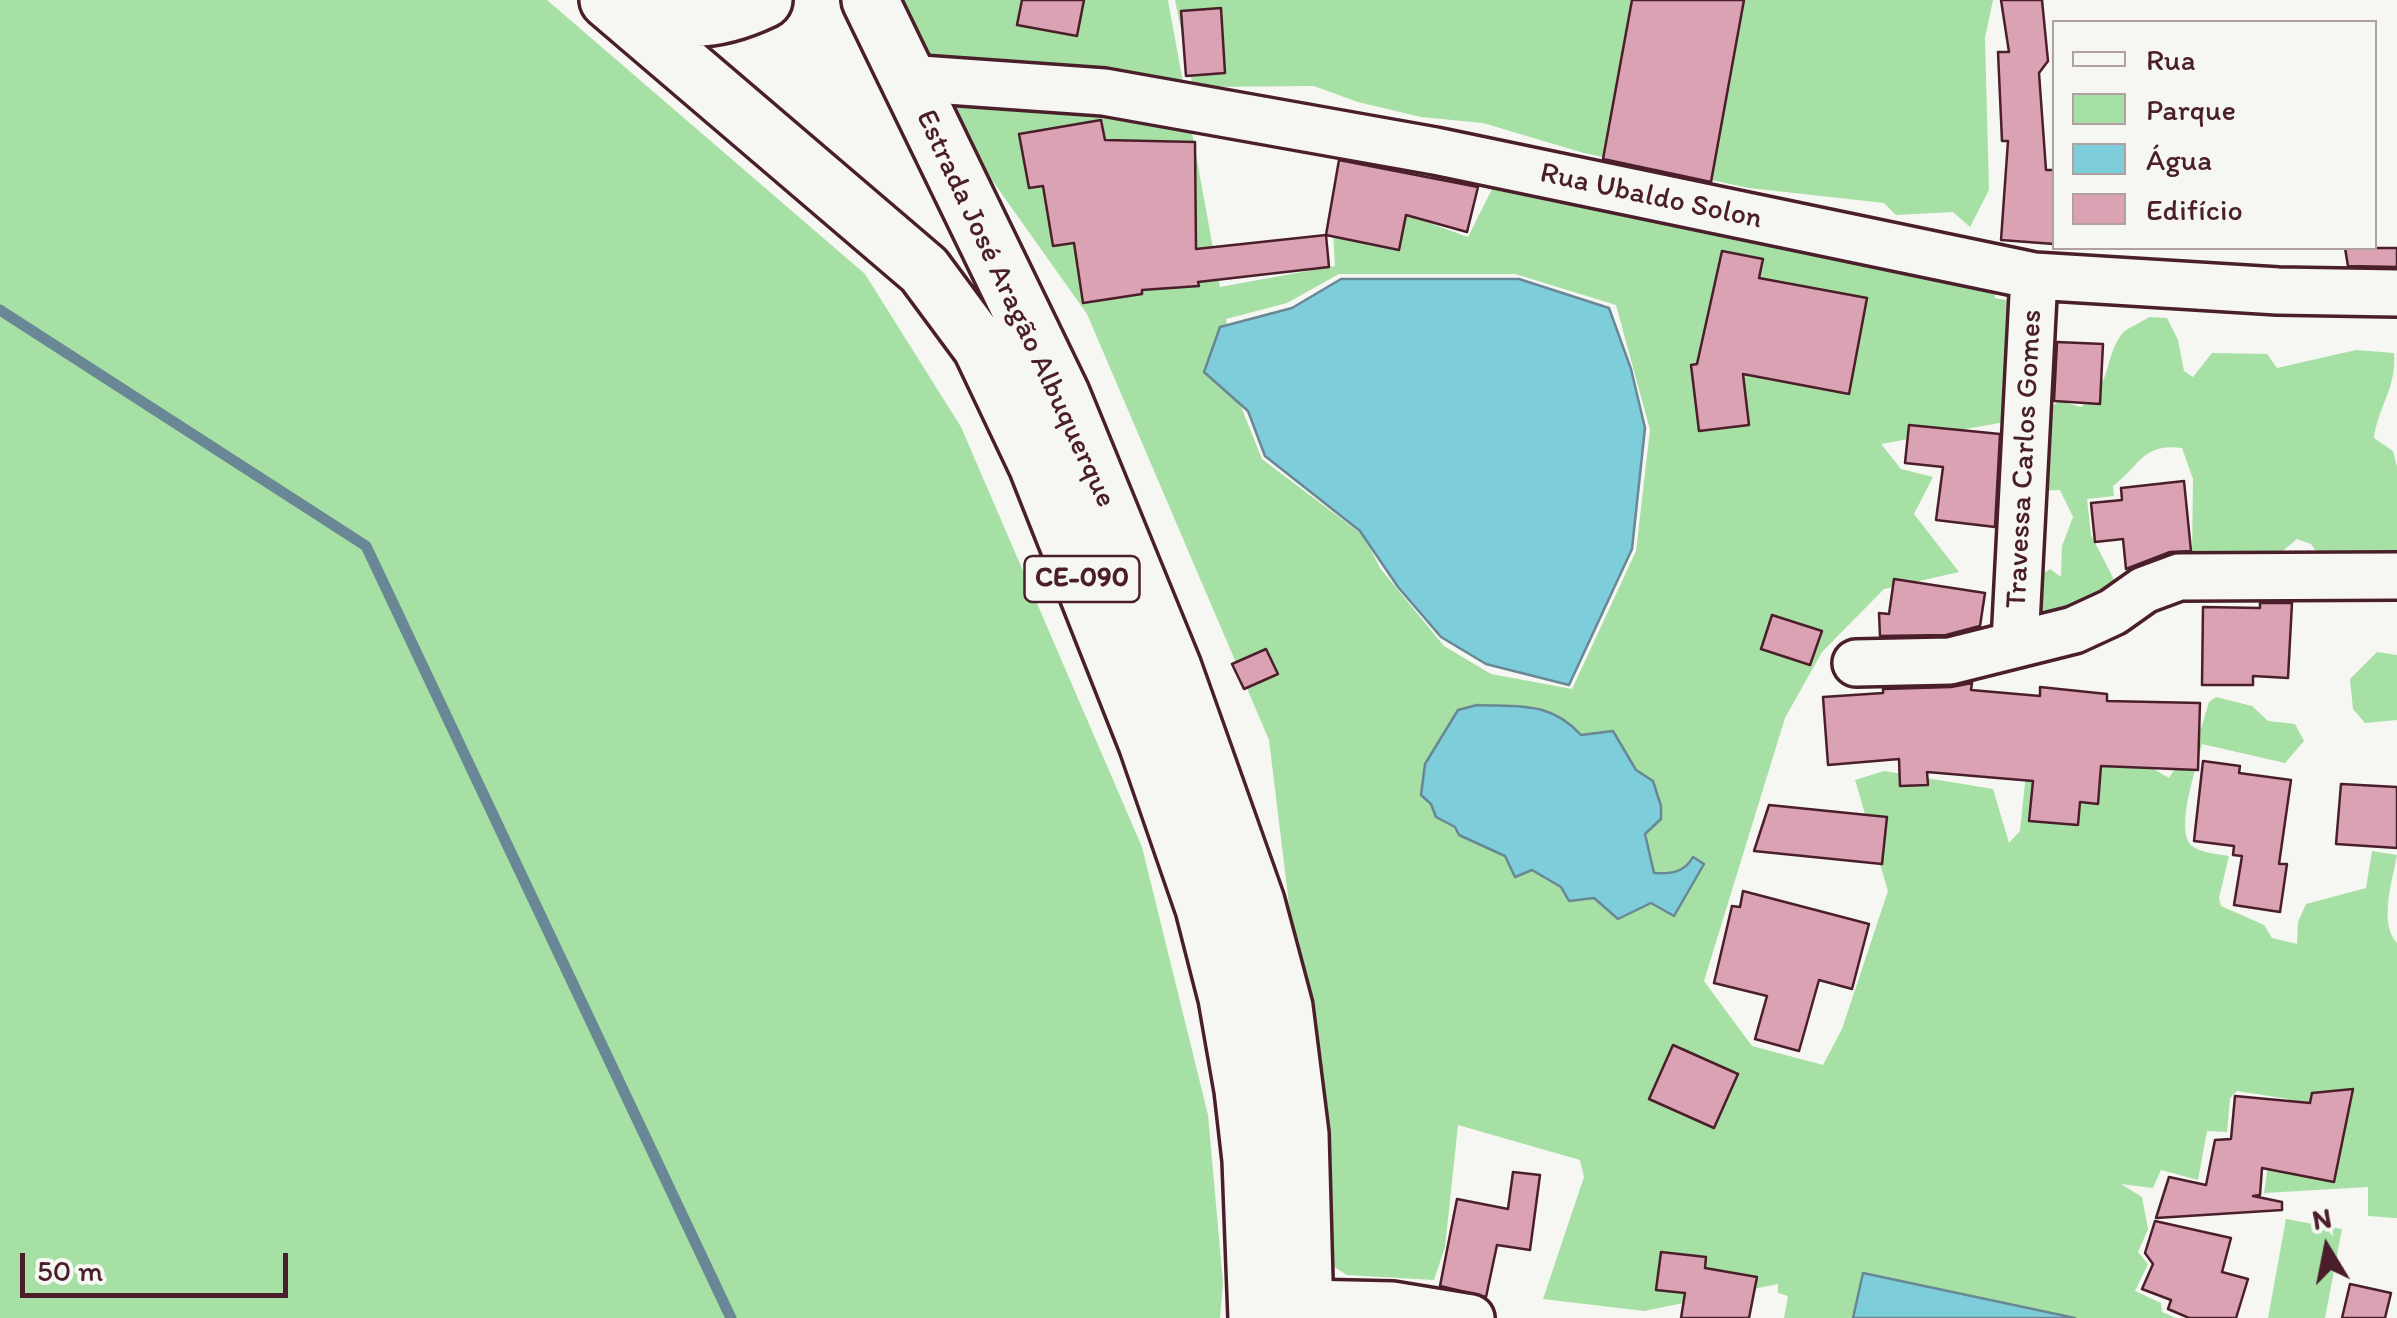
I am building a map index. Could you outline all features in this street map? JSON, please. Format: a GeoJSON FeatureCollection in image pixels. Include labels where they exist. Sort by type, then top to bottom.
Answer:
{"type":"FeatureCollection","features":[{"type":"Feature","properties":{"kind":"main road"},"geometry":{"type":"LineString","coordinates":[[608,0],[674,18],[699,20],[736,13],[764,0]]}},
{"type":"Feature","properties":{"kind":"main road","name":"Estrada José Aragão Albuquerque"},"geometry":{"type":"LineString","coordinates":[[608,0],[924,270],[982,347],[1036,466],[1147,743],[1204,908],[1227,998],[1243,1090],[1252,1180],[1289,1313]]}},
{"type":"Feature","properties":{"kind":"main road","name":"Estrada José Aragão Albuquerque"},"geometry":{"type":"LineString","coordinates":[[870,0],[1061,394],[1173,668],[1256,902],[1284,1007],[1300,1134],[1289,1313]]}},
{"type":"Feature","properties":{"kind":"street","name":"Rua Ubaldo Solon"},"geometry":{"type":"LineString","coordinates":[[906,78],[1124,95],[1435,151],[2034,276],[2278,292],[2397,293]]}},
{"type":"Feature","properties":{"kind":"street","name":"Travessa Carlos Gomes"},"geometry":{"type":"LineString","coordinates":[[2015,643],[2034,276]]}},
{"type":"Feature","properties":{"kind":"street","name":"Travessa Carlos Gomes"},"geometry":{"type":"LineString","coordinates":[[1856,663],[1950,661],[2074,630],[2112,612],[2144,590],[2178,576],[2397,576]]}},
{"type":"Feature","properties":{"kind":"street"},"geometry":{"type":"LineString","coordinates":[[1289,1313],[1392,1305],[1471,1318]]}},
{"type":"Feature","properties":{"kind":"green space"},"geometry":{"type":"Polygon","coordinates":[[[0,0],[547,0],[865,274],[961,427],[1142,847],[1208,1115],[1223,1283],[1220,1318],[0,1318],[0,0]]]}},
{"type":"Feature","properties":{"kind":"green space"},"geometry":{"type":"Polygon","coordinates":[[[902,0],[1168,0],[1220,287],[1335,266],[1332,214],[1428,197],[1424,221],[1468,237],[1498,177],[1993,272],[1995,298],[2021,303],[2022,419],[1881,444],[1901,469],[1933,477],[1914,514],[1959,572],[1884,589],[1822,652],[1785,718],[1704,981],[1752,1046],[1823,1065],[1842,1029],[1888,891],[1855,780],[1884,771],[1993,789],[2009,843],[2020,831],[2030,735],[2141,762],[2169,778],[2201,728],[2209,702],[2216,697],[2252,706],[2268,721],[2295,724],[2304,741],[2285,763],[2202,744],[2185,825],[2195,848],[2229,856],[2219,898],[2221,906],[2264,925],[2272,938],[2297,944],[2298,922],[2306,904],[2366,888],[2372,851],[2397,855],[2388,924],[2397,943],[2397,1218],[2368,1216],[2368,1187],[2264,1193],[2270,1151],[2281,1152],[2288,1099],[2237,1091],[2230,1098],[2227,1132],[2207,1131],[2198,1180],[2161,1170],[2153,1188],[2121,1184],[2142,1197],[2148,1229],[2138,1252],[2148,1264],[2135,1291],[2161,1303],[2162,1312],[2176,1318],[1784,1318],[1788,1296],[1778,1293],[1778,1284],[1644,1311],[1543,1299],[1584,1177],[1580,1160],[1458,1125],[1445,1247],[1434,1280],[1347,1275],[1333,1266],[1269,740],[1087,314],[950,121],[902,0]],[[1339,274],[1287,303],[1226,319],[1242,409],[1262,459],[1364,536],[1380,568],[1444,646],[1491,674],[1572,689],[1636,551],[1650,430],[1616,305],[1515,274],[1339,274]]]}},
{"type":"Feature","properties":{"kind":"green space"},"geometry":{"type":"Polygon","coordinates":[[[1175,0],[1993,0],[1985,38],[1989,190],[1970,227],[1953,212],[1896,215],[1884,203],[1749,188],[1584,153],[1483,123],[1421,117],[1358,102],[1314,86],[1193,87],[1175,0]]]}},
{"type":"Feature","properties":{"kind":"green space"},"geometry":{"type":"Polygon","coordinates":[[[2149,317],[2167,318],[2178,340],[2184,371],[2193,377],[2212,353],[2267,354],[2277,368],[2356,350],[2394,353],[2393,376],[2374,438],[2393,451],[2397,467],[2397,559],[2323,562],[2311,544],[2297,539],[2268,563],[2192,559],[2193,479],[2182,448],[2158,449],[2143,457],[2113,486],[2114,496],[2087,499],[2091,535],[2123,597],[2023,628],[2035,579],[2050,569],[2061,577],[2062,546],[2073,517],[2060,490],[2033,491],[2033,422],[2059,401],[2081,407],[2091,398],[2103,381],[2121,335],[2149,317]]]}},
{"type":"Feature","properties":{"kind":"green space"},"geometry":{"type":"Polygon","coordinates":[[[2377,652],[2397,655],[2397,720],[2365,723],[2353,709],[2350,679],[2377,652]]]}},
{"type":"Feature","properties":{"kind":"green space"},"geometry":{"type":"Polygon","coordinates":[[[2286,1219],[2342,1229],[2325,1318],[2268,1318],[2286,1219]]]}},
{"type":"Feature","properties":{"kind":"water"},"geometry":{"type":"Polygon","coordinates":[[[1341,279],[1519,279],[1609,308],[1631,369],[1645,428],[1632,549],[1569,685],[1486,664],[1441,637],[1398,587],[1360,531],[1265,456],[1248,411],[1204,372],[1220,327],[1292,308],[1341,279]]]}},
{"type":"Feature","properties":{"kind":"water"},"geometry":{"type":"Polygon","coordinates":[[[1477,705],[1546,711],[1581,735],[1613,731],[1636,770],[1653,781],[1661,806],[1661,819],[1645,834],[1654,873],[1676,871],[1693,857],[1704,864],[1674,916],[1651,903],[1618,919],[1594,898],[1569,901],[1561,887],[1532,870],[1515,877],[1505,856],[1459,835],[1455,827],[1436,817],[1431,804],[1421,795],[1425,764],[1458,710],[1477,705]]]}},
{"type":"Feature","properties":{"kind":"water"},"geometry":{"type":"Polygon","coordinates":[[[1863,1273],[2075,1318],[1853,1318],[1863,1273]]]}},
{"type":"Feature","properties":{"kind":"building"},"geometry":{"type":"Polygon","coordinates":[[[1022,0],[1084,0],[1077,36],[1017,25],[1022,0]]]}},
{"type":"Feature","properties":{"kind":"building"},"geometry":{"type":"Polygon","coordinates":[[[1632,0],[1744,0],[1711,182],[1603,159],[1632,0]]]}},
{"type":"Feature","properties":{"kind":"building"},"geometry":{"type":"Polygon","coordinates":[[[2001,0],[2042,0],[2048,61],[2039,73],[2046,170],[2052,170],[2052,244],[2001,240],[2008,141],[2002,141],[1998,52],[2009,52],[2001,0]]]}},
{"type":"Feature","properties":{"kind":"building"},"geometry":{"type":"Polygon","coordinates":[[[1221,8],[1225,73],[1186,76],[1181,11],[1221,8]]]}},
{"type":"Feature","properties":{"kind":"building"},"geometry":{"type":"Polygon","coordinates":[[[1101,120],[1105,140],[1195,142],[1196,249],[1326,235],[1329,267],[1142,290],[1142,294],[1083,303],[1074,243],[1053,246],[1043,186],[1029,188],[1019,134],[1101,120]]]}},
{"type":"Feature","properties":{"kind":"building"},"geometry":{"type":"Polygon","coordinates":[[[1339,160],[1478,187],[1467,232],[1406,215],[1399,250],[1326,235],[1339,160]]]}},
{"type":"Feature","properties":{"kind":"building"},"geometry":{"type":"Polygon","coordinates":[[[2397,248],[2397,267],[2348,266],[2345,250],[2397,248]]]}},
{"type":"Feature","properties":{"kind":"building"},"geometry":{"type":"Polygon","coordinates":[[[1722,251],[1763,259],[1759,278],[1867,298],[1849,394],[1743,374],[1749,425],[1699,431],[1691,365],[1697,364],[1722,251]]]}},
{"type":"Feature","properties":{"kind":"building"},"geometry":{"type":"Polygon","coordinates":[[[2057,342],[2103,344],[2100,404],[2054,401],[2057,342]]]}},
{"type":"Feature","properties":{"kind":"building"},"geometry":{"type":"Polygon","coordinates":[[[1909,425],[2000,434],[1995,527],[1936,520],[1943,467],[1905,463],[1909,425]]]}},
{"type":"Feature","properties":{"kind":"building"},"geometry":{"type":"Polygon","coordinates":[[[2184,481],[2191,551],[2170,552],[2126,569],[2123,539],[2095,542],[2091,503],[2122,500],[2121,488],[2184,481]]]}},
{"type":"Feature","properties":{"kind":"building"},"geometry":{"type":"Polygon","coordinates":[[[1894,579],[1985,593],[1980,626],[1946,635],[1880,636],[1879,613],[1889,614],[1894,579]]]}},
{"type":"Feature","properties":{"kind":"building"},"geometry":{"type":"Polygon","coordinates":[[[2260,603],[2292,603],[2288,678],[2253,676],[2253,685],[2202,685],[2203,607],[2260,608],[2260,603]]]}},
{"type":"Feature","properties":{"kind":"building"},"geometry":{"type":"Polygon","coordinates":[[[1772,615],[1822,631],[1810,665],[1761,649],[1772,615]]]}},
{"type":"Feature","properties":{"kind":"building"},"geometry":{"type":"Polygon","coordinates":[[[1266,649],[1278,674],[1244,689],[1232,664],[1266,649]]]}},
{"type":"Feature","properties":{"kind":"building"},"geometry":{"type":"Polygon","coordinates":[[[1972,683],[1971,690],[2040,696],[2040,687],[2107,694],[2107,701],[2200,703],[2198,770],[2101,766],[2098,804],[2080,802],[2078,825],[2029,821],[2033,781],[1927,772],[1928,785],[1900,786],[1899,759],[1828,765],[1823,697],[1972,683]]]}},
{"type":"Feature","properties":{"kind":"building"},"geometry":{"type":"Polygon","coordinates":[[[2203,761],[2240,766],[2239,773],[2291,780],[2279,864],[2287,864],[2280,912],[2234,905],[2242,856],[2233,855],[2234,846],[2194,841],[2203,761]]]}},
{"type":"Feature","properties":{"kind":"building"},"geometry":{"type":"Polygon","coordinates":[[[2341,784],[2397,787],[2397,848],[2336,844],[2341,784]]]}},
{"type":"Feature","properties":{"kind":"building"},"geometry":{"type":"Polygon","coordinates":[[[1769,805],[1887,817],[1882,864],[1754,851],[1769,805]]]}},
{"type":"Feature","properties":{"kind":"building"},"geometry":{"type":"Polygon","coordinates":[[[1743,891],[1869,924],[1852,989],[1819,980],[1799,1051],[1755,1039],[1767,996],[1714,983],[1732,906],[1740,907],[1743,891]]]}},
{"type":"Feature","properties":{"kind":"building"},"geometry":{"type":"Polygon","coordinates":[[[1673,1045],[1738,1074],[1714,1128],[1649,1099],[1673,1045]]]}},
{"type":"Feature","properties":{"kind":"building"},"geometry":{"type":"Polygon","coordinates":[[[2353,1089],[2334,1182],[2262,1168],[2260,1195],[2253,1196],[2282,1202],[2282,1210],[2156,1218],[2169,1177],[2206,1185],[2215,1140],[2231,1139],[2235,1096],[2310,1103],[2312,1093],[2353,1089]]]}},
{"type":"Feature","properties":{"kind":"building"},"geometry":{"type":"Polygon","coordinates":[[[1513,1172],[1540,1175],[1530,1250],[1497,1245],[1486,1297],[1440,1286],[1457,1199],[1508,1209],[1513,1172]]]}},
{"type":"Feature","properties":{"kind":"building"},"geometry":{"type":"Polygon","coordinates":[[[2155,1221],[2231,1238],[2222,1272],[2248,1279],[2236,1318],[2189,1318],[2168,1309],[2171,1300],[2142,1289],[2153,1264],[2145,1253],[2155,1221]]]}},
{"type":"Feature","properties":{"kind":"building"},"geometry":{"type":"Polygon","coordinates":[[[1661,1252],[1706,1257],[1705,1268],[1757,1277],[1749,1318],[1681,1318],[1685,1293],[1656,1290],[1661,1252]]]}},
{"type":"Feature","properties":{"kind":"building"},"geometry":{"type":"Polygon","coordinates":[[[2350,1284],[2391,1293],[2385,1318],[2342,1318],[2350,1284]]]}},
{"type":"Feature","properties":{"kind":"waterway"},"geometry":{"type":"LineString","coordinates":[[0,310],[366,546],[731,1318]]}}]}
